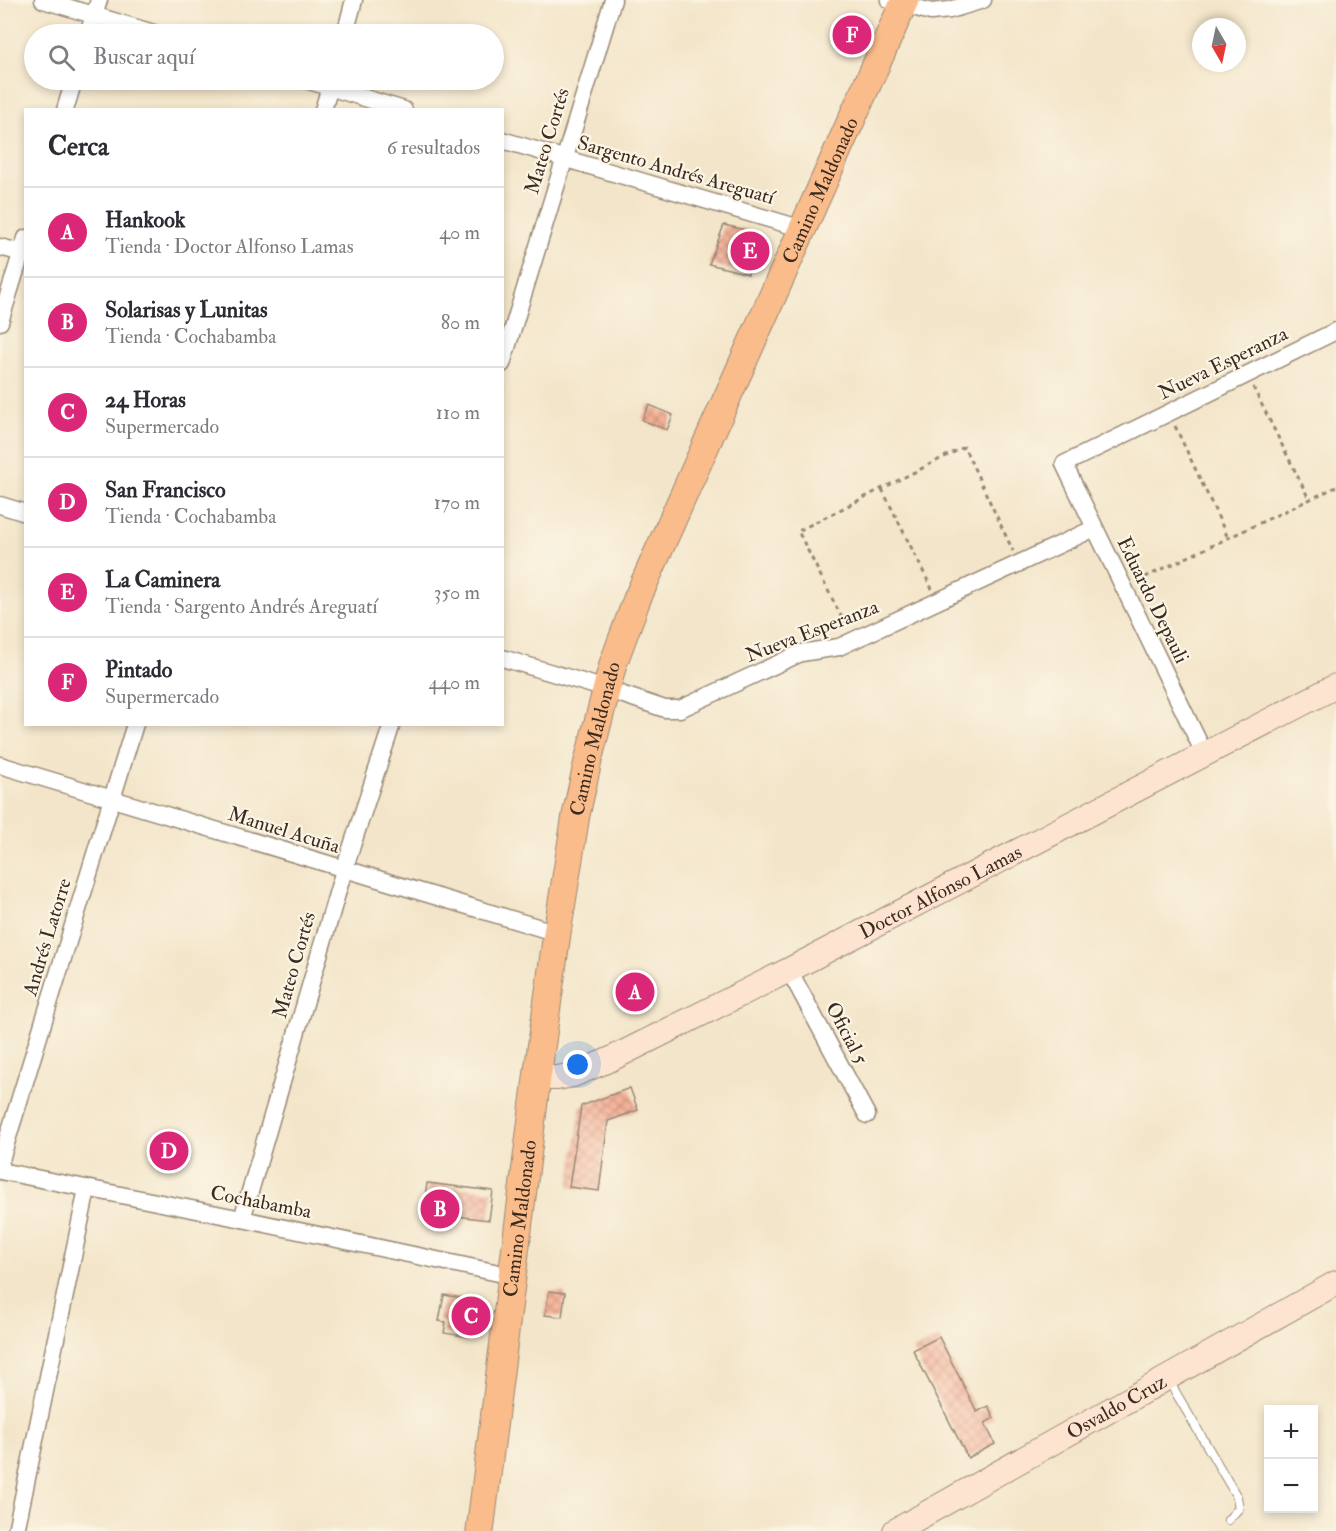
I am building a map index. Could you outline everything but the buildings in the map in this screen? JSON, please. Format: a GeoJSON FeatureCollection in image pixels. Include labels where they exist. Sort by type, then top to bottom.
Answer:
{"type":"FeatureCollection","features":[{"type":"Feature","properties":{"kind":"main road","name":"Camino Maldonado"},"geometry":{"type":"LineString","coordinates":[[480,1531],[557,933],[576,815],[606,688],[637,599],[803,229],[899,1]]}},
{"type":"Feature","properties":{"kind":"street"},"geometry":{"type":"LineString","coordinates":[[43,0],[97,8],[134,24]]}},
{"type":"Feature","properties":{"kind":"street"},"geometry":{"type":"LineString","coordinates":[[348,24],[354,0]]}},
{"type":"Feature","properties":{"kind":"street","name":"Mateo Cortés"},"geometry":{"type":"LineString","coordinates":[[504,357],[613,0]]}},
{"type":"Feature","properties":{"kind":"street"},"geometry":{"type":"LineString","coordinates":[[899,1],[923,11],[936,12],[983,0]]}},
{"type":"Feature","properties":{"kind":"street"},"geometry":{"type":"LineString","coordinates":[[91,24],[97,8]]}},
{"type":"Feature","properties":{"kind":"street"},"geometry":{"type":"LineString","coordinates":[[66,108],[71,90]]}},
{"type":"Feature","properties":{"kind":"street"},"geometry":{"type":"LineString","coordinates":[[324,108],[329,90]]}},
{"type":"Feature","properties":{"kind":"street"},"geometry":{"type":"LineString","coordinates":[[350,90],[399,108]]}},
{"type":"Feature","properties":{"kind":"street","name":"Sargento Andrés Areguatí"},"geometry":{"type":"LineString","coordinates":[[504,141],[803,229]]}},
{"type":"Feature","properties":{"kind":"street"},"geometry":{"type":"LineString","coordinates":[[0,247],[24,248],[0,322]]}},
{"type":"Feature","properties":{"kind":"street","name":"Nueva Esperanza"},"geometry":{"type":"LineString","coordinates":[[1064,464],[1336,332]]}},
{"type":"Feature","properties":{"kind":"street","name":"Eduardo Depauli"},"geometry":{"type":"LineString","coordinates":[[1064,464],[1205,755]]}},
{"type":"Feature","properties":{"kind":"street"},"geometry":{"type":"LineString","coordinates":[[0,505],[24,512]]}},
{"type":"Feature","properties":{"kind":"street","name":"Nueva Esperanza"},"geometry":{"type":"LineString","coordinates":[[504,659],[606,688],[665,709],[680,709],[801,653],[839,647],[1095,528]]}},
{"type":"Feature","properties":{"kind":"street","name":"Doctor Alfonso Lamas"},"geometry":{"type":"LineString","coordinates":[[537,1078],[573,1076],[602,1064],[789,970],[1336,686]]}},
{"type":"Feature","properties":{"kind":"street","name":"Andrés Latorre"},"geometry":{"type":"LineString","coordinates":[[0,1163],[134,726]]}},
{"type":"Feature","properties":{"kind":"street","name":"Mateo Cortés"},"geometry":{"type":"LineString","coordinates":[[242,1219],[344,870],[391,726]]}},
{"type":"Feature","properties":{"kind":"street","name":"Manuel Acuña"},"geometry":{"type":"LineString","coordinates":[[0,765],[557,933]]}},
{"type":"Feature","properties":{"kind":"street","name":"Oficial 5"},"geometry":{"type":"LineString","coordinates":[[789,970],[867,1115]]}},
{"type":"Feature","properties":{"kind":"street","name":"Cochabamba"},"geometry":{"type":"LineString","coordinates":[[0,1171],[513,1276]]}},
{"type":"Feature","properties":{"kind":"street"},"geometry":{"type":"LineString","coordinates":[[16,1531],[87,1189]]}},
{"type":"Feature","properties":{"kind":"street","name":"Osvaldo Cruz"},"geometry":{"type":"LineString","coordinates":[[895,1531],[1336,1283]]}},
{"type":"Feature","properties":{"kind":"lane"},"geometry":{"type":"LineString","coordinates":[[1167,1378],[1237,1497],[1239,1508],[1228,1520]]}},
{"type":"Feature","properties":{"kind":"path"},"geometry":{"type":"LineString","coordinates":[[1247,375],[1309,500]]}},
{"type":"Feature","properties":{"kind":"path"},"geometry":{"type":"LineString","coordinates":[[1169,413],[1228,538]]}},
{"type":"Feature","properties":{"kind":"path"},"geometry":{"type":"LineString","coordinates":[[853,640],[798,531],[964,447],[1019,563]]}},
{"type":"Feature","properties":{"kind":"path"},"geometry":{"type":"LineString","coordinates":[[1124,587],[1336,487]]}},
{"type":"Feature","properties":{"kind":"path"},"geometry":{"type":"LineString","coordinates":[[882,489],[938,601]]}},
{"type":"Feature","properties":{"kind":"place","name":"Pintado"},"geometry":{"type":"Point","coordinates":[852,35]}},
{"type":"Feature","properties":{"kind":"place","name":"La Caminera"},"geometry":{"type":"Point","coordinates":[750,251]}},
{"type":"Feature","properties":{"kind":"place","name":"Hankook"},"geometry":{"type":"Point","coordinates":[635,992]}},
{"type":"Feature","properties":{"kind":"place","name":"San Francisco"},"geometry":{"type":"Point","coordinates":[169,1151]}},
{"type":"Feature","properties":{"kind":"place","name":"Solarisas y Lunitas"},"geometry":{"type":"Point","coordinates":[440,1209]}},
{"type":"Feature","properties":{"kind":"place","name":"24 Horas"},"geometry":{"type":"Point","coordinates":[471,1316]}}]}
